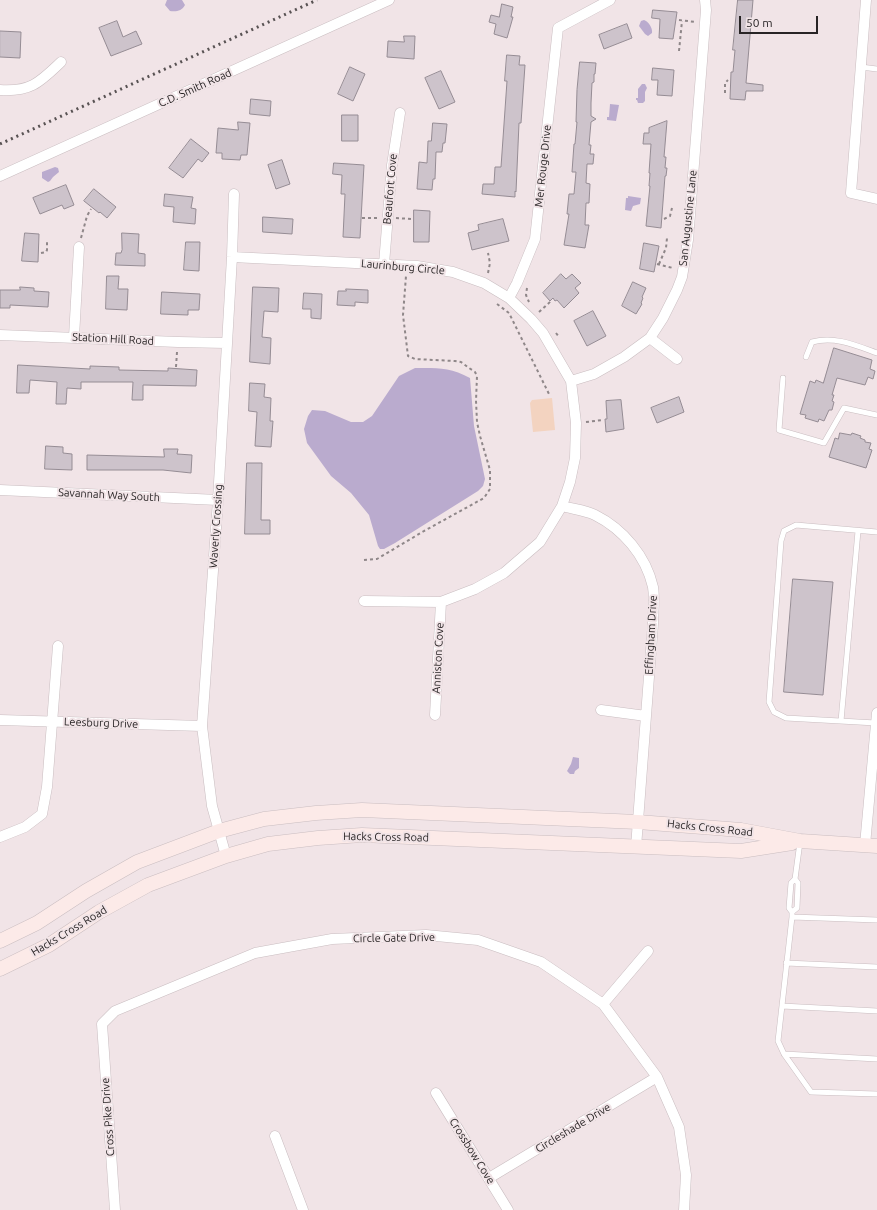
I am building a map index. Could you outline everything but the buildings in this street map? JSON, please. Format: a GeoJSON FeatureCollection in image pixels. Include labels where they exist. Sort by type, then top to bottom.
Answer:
{"type":"FeatureCollection","features":[{"type":"Feature","properties":{"kind":"main road","name":"Hacks Cross Road"},"geometry":{"type":"LineString","coordinates":[[0,941],[37,923],[86,891],[137,862],[219,831],[264,819],[316,813],[362,810],[638,822],[741,830],[800,841],[871,845]]}},
{"type":"Feature","properties":{"kind":"main road","name":"Hacks Cross Road"},"geometry":{"type":"LineString","coordinates":[[0,969],[49,945],[99,912],[148,885],[226,856],[268,844],[318,838],[362,835],[741,851],[800,841]]}},
{"type":"Feature","properties":{"kind":"street","name":"C.D. Smith Road"},"geometry":{"type":"LineString","coordinates":[[0,176],[389,0]]}},
{"type":"Feature","properties":{"kind":"street","name":"Mer Rouge Drive"},"geometry":{"type":"LineString","coordinates":[[508,298],[517,283],[535,239],[558,28],[610,0]]}},
{"type":"Feature","properties":{"kind":"street","name":"San Augustine Lane"},"geometry":{"type":"LineString","coordinates":[[571,381],[600,371],[629,354],[650,338],[663,318],[682,277],[686,258],[706,0]]}},
{"type":"Feature","properties":{"kind":"street"},"geometry":{"type":"LineString","coordinates":[[866,0],[850,193],[877,200]]}},
{"type":"Feature","properties":{"kind":"street"},"geometry":{"type":"LineString","coordinates":[[0,90],[28,88],[42,81],[61,62]]}},
{"type":"Feature","properties":{"kind":"street","name":"Beaufort Cove"},"geometry":{"type":"LineString","coordinates":[[384,264],[392,165],[400,113]]}},
{"type":"Feature","properties":{"kind":"street","name":"Waverly Crossing"},"geometry":{"type":"LineString","coordinates":[[226,856],[212,806],[202,726],[218,500],[232,257],[234,194]]}},
{"type":"Feature","properties":{"kind":"street"},"geometry":{"type":"LineString","coordinates":[[74,337],[79,247]]}},
{"type":"Feature","properties":{"kind":"street","name":"Laurinburg Circle"},"geometry":{"type":"LineString","coordinates":[[232,257],[384,264],[442,270],[464,275],[484,284],[535,316],[543,333],[571,381],[576,423],[575,458],[570,482],[562,506],[540,542],[504,573],[475,589],[440,602],[364,601]]}},
{"type":"Feature","properties":{"kind":"street","name":"Station Hill Road"},"geometry":{"type":"LineString","coordinates":[[0,335],[226,343]]}},
{"type":"Feature","properties":{"kind":"street"},"geometry":{"type":"LineString","coordinates":[[650,338],[677,359]]}},
{"type":"Feature","properties":{"kind":"street","name":"Savannah Way South"},"geometry":{"type":"LineString","coordinates":[[0,490],[218,500]]}},
{"type":"Feature","properties":{"kind":"street","name":"Effingham Drive"},"geometry":{"type":"LineString","coordinates":[[562,506],[593,514],[615,526],[635,549],[646,566],[653,588],[653,624],[636,847]]}},
{"type":"Feature","properties":{"kind":"street","name":"Anniston Cove"},"geometry":{"type":"LineString","coordinates":[[435,715],[440,602]]}},
{"type":"Feature","properties":{"kind":"street"},"geometry":{"type":"LineString","coordinates":[[0,837],[25,828],[42,814],[47,787],[58,646]]}},
{"type":"Feature","properties":{"kind":"street"},"geometry":{"type":"LineString","coordinates":[[601,710],[646,716]]}},
{"type":"Feature","properties":{"kind":"street"},"geometry":{"type":"LineString","coordinates":[[871,845],[877,718]]}},
{"type":"Feature","properties":{"kind":"street","name":"Leesburg Drive"},"geometry":{"type":"LineString","coordinates":[[0,720],[202,726]]}},
{"type":"Feature","properties":{"kind":"street","name":"Circle Gate Drive"},"geometry":{"type":"LineString","coordinates":[[102,1024],[115,1011],[255,953],[332,940],[426,935],[478,940],[541,962],[603,1004],[657,1077],[679,1127],[686,1175],[684,1210]]}},
{"type":"Feature","properties":{"kind":"street"},"geometry":{"type":"LineString","coordinates":[[603,1004],[648,950]]}},
{"type":"Feature","properties":{"kind":"street","name":"Cross Pike Drive"},"geometry":{"type":"LineString","coordinates":[[102,1024],[115,1210]]}},
{"type":"Feature","properties":{"kind":"street","name":"Circleshade Drive"},"geometry":{"type":"LineString","coordinates":[[489,1178],[657,1077]]}},
{"type":"Feature","properties":{"kind":"street","name":"Crossbow Cove"},"geometry":{"type":"LineString","coordinates":[[436,1093],[508,1210]]}},
{"type":"Feature","properties":{"kind":"street"},"geometry":{"type":"LineString","coordinates":[[275,1136],[303,1210]]}},
{"type":"Feature","properties":{"kind":"lane"},"geometry":{"type":"LineString","coordinates":[[861,67],[877,69]]}},
{"type":"Feature","properties":{"kind":"lane"},"geometry":{"type":"LineString","coordinates":[[806,358],[812,342],[820,340],[838,340],[877,353]]}},
{"type":"Feature","properties":{"kind":"lane"},"geometry":{"type":"LineString","coordinates":[[783,378],[779,430],[824,443],[844,408],[877,416]]}},
{"type":"Feature","properties":{"kind":"lane"},"geometry":{"type":"LineString","coordinates":[[877,532],[796,526],[784,531],[781,541],[769,702],[774,712],[786,718],[841,721],[877,718]]}},
{"type":"Feature","properties":{"kind":"lane"},"geometry":{"type":"LineString","coordinates":[[841,721],[858,531]]}},
{"type":"Feature","properties":{"kind":"lane"},"geometry":{"type":"LineString","coordinates":[[800,841],[795,879],[798,883],[797,908],[792,914],[778,1041],[784,1054],[811,1092],[877,1094]]}},
{"type":"Feature","properties":{"kind":"lane"},"geometry":{"type":"LineString","coordinates":[[792,914],[877,920]]}},
{"type":"Feature","properties":{"kind":"lane"},"geometry":{"type":"LineString","coordinates":[[786,963],[877,967]]}},
{"type":"Feature","properties":{"kind":"lane"},"geometry":{"type":"LineString","coordinates":[[782,1006],[877,1011]]}},
{"type":"Feature","properties":{"kind":"lane"},"geometry":{"type":"LineString","coordinates":[[784,1054],[877,1059]]}},
{"type":"Feature","properties":{"kind":"path"},"geometry":{"type":"LineString","coordinates":[[678,51],[680,20],[698,22]]}},
{"type":"Feature","properties":{"kind":"path"},"geometry":{"type":"LineString","coordinates":[[725,93],[725,83],[728,80]]}},
{"type":"Feature","properties":{"kind":"path"},"geometry":{"type":"LineString","coordinates":[[664,219],[670,216],[672,208]]}},
{"type":"Feature","properties":{"kind":"path"},"geometry":{"type":"LineString","coordinates":[[79,247],[86,216],[91,209]]}},
{"type":"Feature","properties":{"kind":"path"},"geometry":{"type":"LineString","coordinates":[[362,218],[411,219]]}},
{"type":"Feature","properties":{"kind":"path"},"geometry":{"type":"LineString","coordinates":[[668,238],[666,248],[658,264],[674,268]]}},
{"type":"Feature","properties":{"kind":"path"},"geometry":{"type":"LineString","coordinates":[[41,253],[46,252],[47,250],[47,240]]}},
{"type":"Feature","properties":{"kind":"path"},"geometry":{"type":"LineString","coordinates":[[484,284],[490,263],[488,253]]}},
{"type":"Feature","properties":{"kind":"path"},"geometry":{"type":"LineString","coordinates":[[400,276],[413,277]]}},
{"type":"Feature","properties":{"kind":"path"},"geometry":{"type":"LineString","coordinates":[[364,560],[378,559],[424,531],[484,498],[490,489],[490,470],[477,422],[477,376],[475,372],[461,362],[414,359],[408,356],[403,315],[406,276]]}},
{"type":"Feature","properties":{"kind":"path"},"geometry":{"type":"LineString","coordinates":[[529,283],[526,292],[527,299],[535,316],[551,301]]}},
{"type":"Feature","properties":{"kind":"path"},"geometry":{"type":"LineString","coordinates":[[496,303],[509,313],[549,394]]}},
{"type":"Feature","properties":{"kind":"path"},"geometry":{"type":"LineString","coordinates":[[556,332],[559,338]]}},
{"type":"Feature","properties":{"kind":"path"},"geometry":{"type":"LineString","coordinates":[[176,367],[178,342]]}},
{"type":"Feature","properties":{"kind":"path"},"geometry":{"type":"LineString","coordinates":[[576,423],[603,420]]}},
{"type":"Feature","properties":{"kind":"shaded area"},"geometry":{"type":"Polygon","coordinates":[[[167,0],[182,0],[185,5],[179,11],[170,11],[165,5],[167,0]]]}},
{"type":"Feature","properties":{"kind":"shaded area"},"geometry":{"type":"Polygon","coordinates":[[[644,20],[649,23],[652,29],[652,33],[648,36],[639,26],[641,21],[644,20]]]}},
{"type":"Feature","properties":{"kind":"shaded area"},"geometry":{"type":"Polygon","coordinates":[[[642,84],[645,84],[647,88],[645,92],[645,101],[643,103],[638,103],[636,98],[638,98],[638,89],[642,84]]]}},
{"type":"Feature","properties":{"kind":"shaded area"},"geometry":{"type":"Polygon","coordinates":[[[610,104],[619,105],[616,121],[607,120],[607,117],[609,117],[610,104]]]}},
{"type":"Feature","properties":{"kind":"shaded area"},"geometry":{"type":"Polygon","coordinates":[[[55,167],[58,168],[59,172],[50,181],[48,182],[42,178],[42,172],[55,167]]]}},
{"type":"Feature","properties":{"kind":"shaded area"},"geometry":{"type":"Polygon","coordinates":[[[628,196],[641,198],[640,204],[633,206],[631,211],[625,210],[626,198],[628,198],[628,196]]]}},
{"type":"Feature","properties":{"kind":"shaded area"},"geometry":{"type":"Polygon","coordinates":[[[415,368],[437,368],[450,370],[470,378],[474,426],[485,479],[483,486],[478,491],[395,543],[384,549],[380,549],[369,515],[351,493],[331,476],[307,443],[304,429],[308,416],[312,410],[325,411],[351,422],[363,422],[372,416],[399,376],[415,368]]]}},
{"type":"Feature","properties":{"kind":"shaded area"},"geometry":{"type":"Polygon","coordinates":[[[552,398],[555,430],[533,432],[530,403],[532,400],[552,398]]]}},
{"type":"Feature","properties":{"kind":"shaded area"},"geometry":{"type":"Polygon","coordinates":[[[573,757],[579,758],[579,768],[574,774],[570,774],[567,771],[573,757]]]}},
{"type":"Feature","properties":{"kind":"railway"},"geometry":{"type":"LineString","coordinates":[[0,144],[317,0]]}}]}
